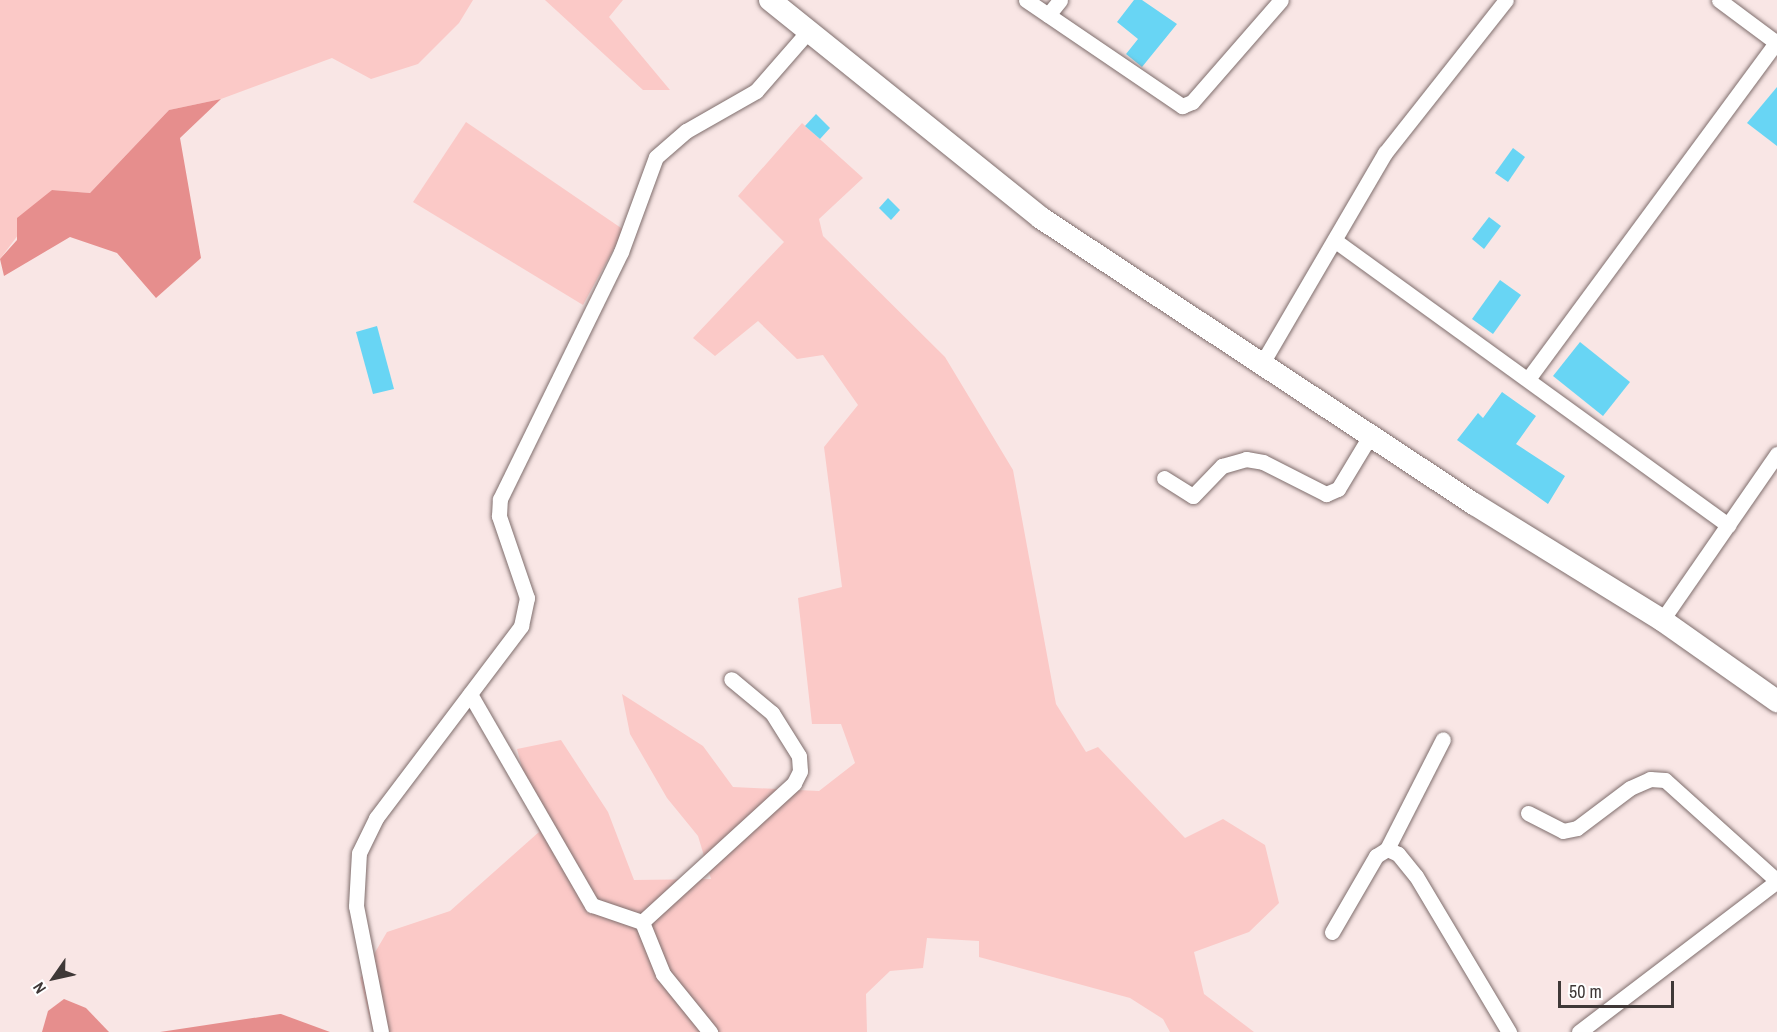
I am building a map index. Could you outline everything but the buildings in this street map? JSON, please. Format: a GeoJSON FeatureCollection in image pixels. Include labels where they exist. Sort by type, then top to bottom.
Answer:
{"type":"FeatureCollection","features":[{"type":"Feature","properties":{"kind":"street"},"geometry":{"type":"LineString","coordinates":[[770,0],[810,29],[1041,218],[1370,436],[1662,620],[1777,701]]}},
{"type":"Feature","properties":{"kind":"street"},"geometry":{"type":"LineString","coordinates":[[1026,0],[1182,105],[1192,102],[1281,0]]}},
{"type":"Feature","properties":{"kind":"street"},"geometry":{"type":"LineString","coordinates":[[1048,15],[1060,0]]}},
{"type":"Feature","properties":{"kind":"street"},"geometry":{"type":"LineString","coordinates":[[1261,365],[1337,242],[1385,153],[1506,0]]}},
{"type":"Feature","properties":{"kind":"street"},"geometry":{"type":"LineString","coordinates":[[1528,379],[1777,42],[1719,0]]}},
{"type":"Feature","properties":{"kind":"street"},"geometry":{"type":"LineString","coordinates":[[381,1032],[356,906],[359,853],[376,818],[517,634],[527,598],[499,516],[500,499],[621,252],[649,167],[686,130],[756,91],[810,29]]}},
{"type":"Feature","properties":{"kind":"street"},"geometry":{"type":"LineString","coordinates":[[1337,242],[1728,525]]}},
{"type":"Feature","properties":{"kind":"street"},"geometry":{"type":"LineString","coordinates":[[1164,478],[1192,496],[1222,466],[1246,459],[1263,462],[1326,494],[1338,489],[1370,436]]}},
{"type":"Feature","properties":{"kind":"street"},"geometry":{"type":"LineString","coordinates":[[1662,620],[1777,454]]}},
{"type":"Feature","properties":{"kind":"street"},"geometry":{"type":"LineString","coordinates":[[642,922],[794,783],[800,771],[799,756],[772,713],[731,680]]}},
{"type":"Feature","properties":{"kind":"street"},"geometry":{"type":"LineString","coordinates":[[470,694],[592,905],[642,922],[663,974],[710,1032]]}},
{"type":"Feature","properties":{"kind":"street"},"geometry":{"type":"LineString","coordinates":[[1332,932],[1376,856],[1387,849],[1443,739]]}},
{"type":"Feature","properties":{"kind":"street"},"geometry":{"type":"LineString","coordinates":[[1528,813],[1563,831],[1577,828],[1630,788],[1650,779],[1665,780],[1777,881],[1579,1032]]}},
{"type":"Feature","properties":{"kind":"street"},"geometry":{"type":"LineString","coordinates":[[1387,849],[1398,854],[1416,876],[1509,1032]]}},
{"type":"Feature","properties":{"kind":"shaded area"},"geometry":{"type":"Polygon","coordinates":[[[0,0],[473,0],[459,23],[418,64],[371,79],[332,58],[221,99],[169,110],[90,193],[52,190],[0,259],[0,0]]]}},
{"type":"Feature","properties":{"kind":"shaded area"},"geometry":{"type":"Polygon","coordinates":[[[545,0],[623,0],[609,17],[670,90],[643,90],[545,0]]]}},
{"type":"Feature","properties":{"kind":"shaded area"},"geometry":{"type":"Polygon","coordinates":[[[221,99],[180,138],[201,258],[156,298],[117,253],[70,237],[4,276],[0,259],[17,240],[17,218],[52,190],[90,193],[169,110],[221,99]]]}},
{"type":"Feature","properties":{"kind":"shaded area"},"geometry":{"type":"Polygon","coordinates":[[[466,122],[624,230],[583,305],[413,202],[466,122]]]}},
{"type":"Feature","properties":{"kind":"shaded area"},"geometry":{"type":"Polygon","coordinates":[[[802,123],[863,178],[819,219],[823,236],[945,357],[1013,470],[1056,704],[1086,752],[1098,747],[1185,838],[1223,819],[1265,845],[1279,903],[1249,932],[1194,952],[1204,994],[1254,1032],[1170,1032],[1163,1019],[1130,998],[979,957],[979,941],[927,938],[923,968],[890,971],[866,994],[867,1032],[373,1032],[360,978],[387,932],[450,911],[539,832],[517,749],[561,740],[608,812],[634,880],[711,879],[698,836],[667,798],[630,734],[622,694],[703,746],[733,787],[819,791],[855,763],[841,724],[812,724],[798,598],[842,587],[824,447],[858,405],[823,355],[797,359],[758,321],[715,356],[693,338],[784,242],[738,196],[802,123]]]}},
{"type":"Feature","properties":{"kind":"shaded area"},"geometry":{"type":"Polygon","coordinates":[[[64,999],[86,1008],[109,1032],[42,1032],[48,1011],[64,999]]]}},
{"type":"Feature","properties":{"kind":"shaded area"},"geometry":{"type":"Polygon","coordinates":[[[280,1014],[330,1032],[160,1032],[280,1014]]]}}]}
